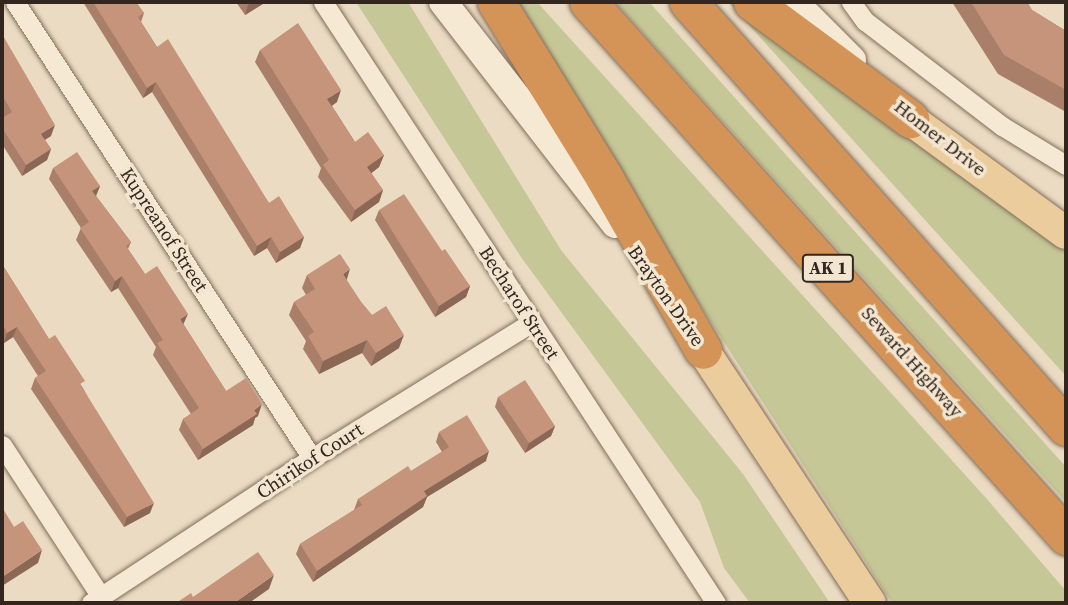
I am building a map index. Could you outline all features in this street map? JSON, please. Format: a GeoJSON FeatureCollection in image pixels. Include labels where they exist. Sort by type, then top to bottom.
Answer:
{"type":"FeatureCollection","features":[{"type":"Feature","properties":{"kind":"highway"},"geometry":{"type":"LineString","coordinates":[[496,2],[604,177],[703,350]]}},
{"type":"Feature","properties":{"kind":"highway","name":"Seward Highway"},"geometry":{"type":"LineString","coordinates":[[588,2],[1066,536]]}},
{"type":"Feature","properties":{"kind":"highway"},"geometry":{"type":"LineString","coordinates":[[688,2],[1066,427]]}},
{"type":"Feature","properties":{"kind":"highway"},"geometry":{"type":"LineString","coordinates":[[752,2],[910,120]]}},
{"type":"Feature","properties":{"kind":"main road","name":"Brayton Drive"},"geometry":{"type":"LineString","coordinates":[[443,2],[603,208],[703,350],[870,603]]}},
{"type":"Feature","properties":{"kind":"main road","name":"Homer Drive"},"geometry":{"type":"LineString","coordinates":[[794,2],[910,120],[1066,233]]}},
{"type":"Feature","properties":{"kind":"street","name":"Kupreanof Street"},"geometry":{"type":"LineString","coordinates":[[15,2],[313,458]]}},
{"type":"Feature","properties":{"kind":"street","name":"Becharof Street"},"geometry":{"type":"LineString","coordinates":[[323,2],[716,603]]}},
{"type":"Feature","properties":{"kind":"street"},"geometry":{"type":"LineString","coordinates":[[851,2],[865,21],[991,118],[1066,165]]}},
{"type":"Feature","properties":{"kind":"street","name":"Chirikof Court"},"geometry":{"type":"LineString","coordinates":[[96,600],[313,458],[532,322]]}},
{"type":"Feature","properties":{"kind":"street"},"geometry":{"type":"LineString","coordinates":[[2,445],[96,600]]}},
{"type":"Feature","properties":{"kind":"green space"},"geometry":{"type":"Polygon","coordinates":[[[356,2],[408,2],[561,250],[743,474],[830,603],[750,603],[724,568],[700,502],[521,257],[356,2]]]}},
{"type":"Feature","properties":{"kind":"green space"},"geometry":{"type":"Polygon","coordinates":[[[505,2],[537,2],[986,498],[1066,591],[1066,603],[892,603],[505,2]]]}},
{"type":"Feature","properties":{"kind":"green space"},"geometry":{"type":"Polygon","coordinates":[[[615,2],[649,2],[1066,467],[1066,502],[615,2]]]}},
{"type":"Feature","properties":{"kind":"green space"},"geometry":{"type":"Polygon","coordinates":[[[728,2],[740,2],[1066,252],[1066,376],[728,2]]]}},
{"type":"Feature","properties":{"kind":"building"},"geometry":{"type":"Polygon","coordinates":[[[93,2],[136,2],[144,13],[138,17],[157,47],[168,39],[269,203],[279,196],[304,237],[280,252],[271,237],[257,246],[156,82],[147,88],[93,2]]]}},
{"type":"Feature","properties":{"kind":"building"},"geometry":{"type":"Polygon","coordinates":[[[971,2],[1027,2],[1032,10],[1066,31],[1066,90],[1004,55],[971,2]]]}},
{"type":"Feature","properties":{"kind":"building"},"geometry":{"type":"Polygon","coordinates":[[[298,23],[341,90],[327,99],[355,142],[368,132],[384,155],[367,167],[383,190],[355,210],[323,165],[329,160],[260,50],[298,23]]]}},
{"type":"Feature","properties":{"kind":"building"},"geometry":{"type":"Polygon","coordinates":[[[2,34],[55,125],[41,134],[51,149],[26,165],[2,128],[2,118],[12,112],[2,95],[2,34]]]}},
{"type":"Feature","properties":{"kind":"building"},"geometry":{"type":"Polygon","coordinates":[[[77,152],[100,186],[92,191],[131,242],[126,246],[145,274],[157,266],[188,314],[180,319],[226,391],[246,378],[262,404],[254,410],[257,414],[203,449],[183,419],[199,408],[157,343],[163,340],[122,276],[115,281],[80,228],[89,222],[53,168],[77,152]]]}},
{"type":"Feature","properties":{"kind":"building"},"geometry":{"type":"Polygon","coordinates":[[[404,194],[442,251],[445,249],[470,286],[439,306],[379,210],[404,194]]]}},
{"type":"Feature","properties":{"kind":"building"},"geometry":{"type":"Polygon","coordinates":[[[340,254],[350,269],[343,274],[361,302],[372,315],[386,306],[404,335],[376,353],[367,340],[323,361],[308,336],[314,332],[294,302],[315,289],[307,275],[340,254]]]}},
{"type":"Feature","properties":{"kind":"building"},"geometry":{"type":"Polygon","coordinates":[[[2,264],[49,339],[55,335],[85,381],[80,384],[154,503],[127,517],[35,378],[46,371],[17,327],[7,333],[2,323],[2,264]]]}},
{"type":"Feature","properties":{"kind":"building"},"geometry":{"type":"Polygon","coordinates":[[[525,380],[555,426],[529,443],[498,397],[525,380]]]}},
{"type":"Feature","properties":{"kind":"building"},"geometry":{"type":"Polygon","coordinates":[[[467,415],[489,451],[424,491],[427,496],[317,571],[300,544],[362,505],[358,499],[408,466],[411,471],[449,447],[439,432],[467,415]]]}},
{"type":"Feature","properties":{"kind":"building"},"geometry":{"type":"Polygon","coordinates":[[[2,507],[14,527],[23,521],[42,550],[2,577],[2,507]]]}},
{"type":"Feature","properties":{"kind":"building"},"geometry":{"type":"Polygon","coordinates":[[[258,552],[274,575],[234,603],[176,603],[191,593],[193,597],[258,552]]]}}]}
